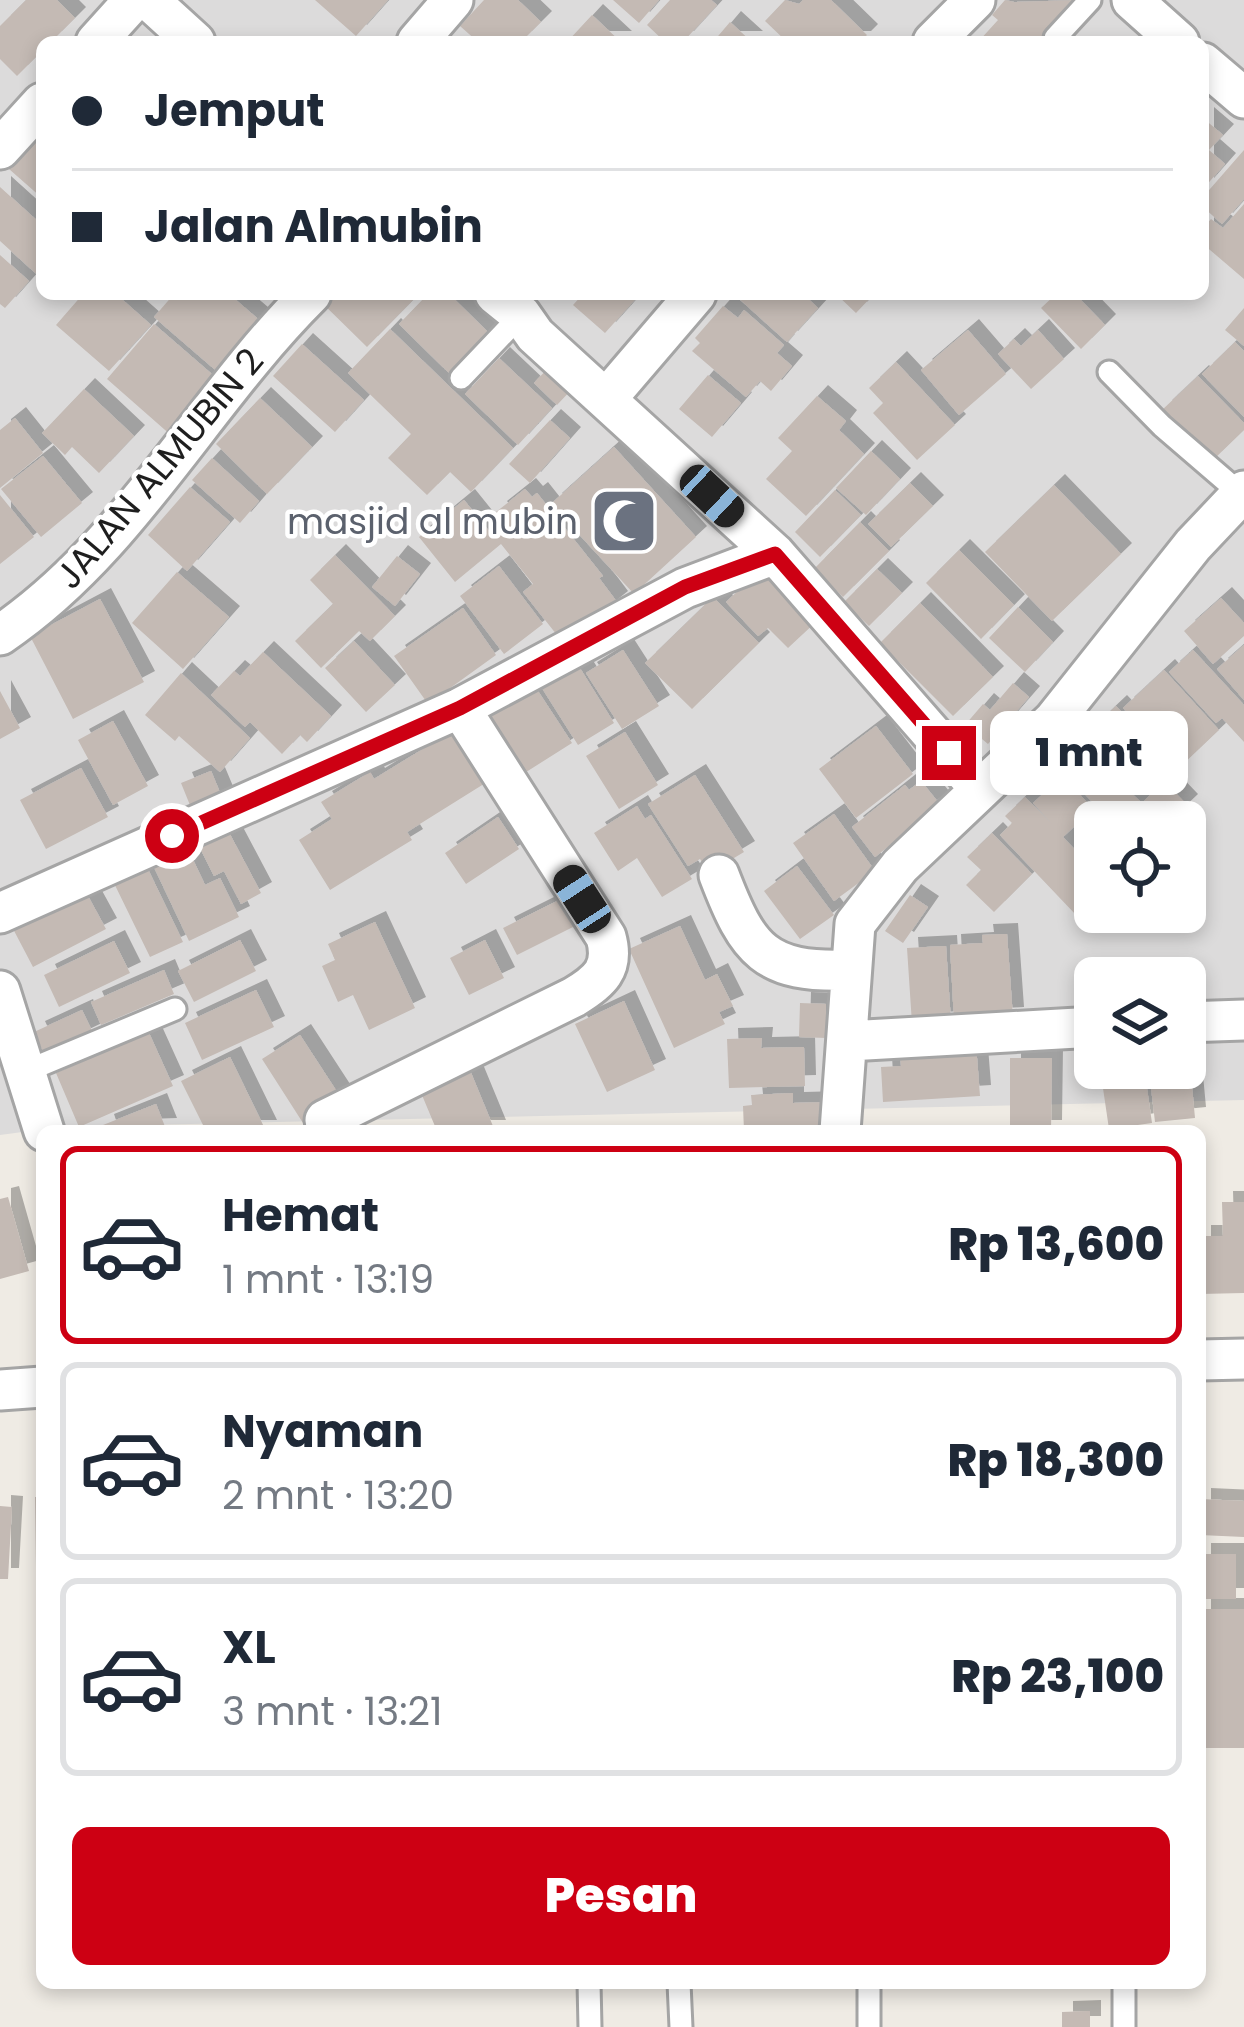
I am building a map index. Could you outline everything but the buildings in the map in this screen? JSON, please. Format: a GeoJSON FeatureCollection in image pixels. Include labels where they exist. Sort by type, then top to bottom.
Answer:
{"type":"FeatureCollection","features":[{"type":"Feature","properties":{"kind":"street"},"geometry":{"type":"LineString","coordinates":[[101,36],[134,0]]}},
{"type":"Feature","properties":{"kind":"street"},"geometry":{"type":"LineString","coordinates":[[148,0],[188,36]]}},
{"type":"Feature","properties":{"kind":"street"},"geometry":{"type":"LineString","coordinates":[[422,36],[453,0]]}},
{"type":"Feature","properties":{"kind":"street"},"geometry":{"type":"LineString","coordinates":[[939,36],[975,0]]}},
{"type":"Feature","properties":{"kind":"street"},"geometry":{"type":"LineString","coordinates":[[1132,0],[1172,36]]}},
{"type":"Feature","properties":{"kind":"street"},"geometry":{"type":"LineString","coordinates":[[1209,68],[1244,98]]}},
{"type":"Feature","properties":{"kind":"street"},"geometry":{"type":"LineString","coordinates":[[0,149],[36,110]]}},
{"type":"Feature","properties":{"kind":"street","name":"JALAN ALMUBIN 2"},"geometry":{"type":"LineString","coordinates":[[0,635],[43,606],[104,542],[272,332],[305,300]]}},
{"type":"Feature","properties":{"kind":"street"},"geometry":{"type":"LineString","coordinates":[[608,398],[691,300]]}},
{"type":"Feature","properties":{"kind":"street"},"geometry":{"type":"LineString","coordinates":[[508,304],[535,335],[775,554],[980,789]]}},
{"type":"Feature","properties":{"kind":"street"},"geometry":{"type":"LineString","coordinates":[[840,1125],[855,924],[900,866],[1054,721],[1109,646],[1242,492]]}},
{"type":"Feature","properties":{"kind":"street"},"geometry":{"type":"LineString","coordinates":[[0,913],[460,708],[685,587],[775,554]]}},
{"type":"Feature","properties":{"kind":"street"},"geometry":{"type":"LineString","coordinates":[[325,1120],[574,997],[594,985],[608,968],[606,938],[460,708]]}},
{"type":"Feature","properties":{"kind":"street"},"geometry":{"type":"LineString","coordinates":[[719,875],[736,918],[754,943],[780,965],[808,972],[849,970]]}},
{"type":"Feature","properties":{"kind":"street"},"geometry":{"type":"LineString","coordinates":[[0,991],[42,1125]]}},
{"type":"Feature","properties":{"kind":"street"},"geometry":{"type":"LineString","coordinates":[[1206,1021],[1244,1020]]}},
{"type":"Feature","properties":{"kind":"street"},"geometry":{"type":"LineString","coordinates":[[848,1041],[1074,1028]]}},
{"type":"Feature","properties":{"kind":"street"},"geometry":{"type":"LineString","coordinates":[[1206,1360],[1244,1359]]}},
{"type":"Feature","properties":{"kind":"street"},"geometry":{"type":"LineString","coordinates":[[0,1390],[36,1387]]}},
{"type":"Feature","properties":{"kind":"lane"},"geometry":{"type":"LineString","coordinates":[[1057,36],[1090,0]]}},
{"type":"Feature","properties":{"kind":"lane"},"geometry":{"type":"LineString","coordinates":[[461,378],[508,304]]}},
{"type":"Feature","properties":{"kind":"lane"},"geometry":{"type":"LineString","coordinates":[[1109,372],[1162,426],[1242,492]]}},
{"type":"Feature","properties":{"kind":"lane"},"geometry":{"type":"LineString","coordinates":[[24,1072],[175,1009]]}},
{"type":"Feature","properties":{"kind":"lane"},"geometry":{"type":"LineString","coordinates":[[589,1989],[590,2027]]}},
{"type":"Feature","properties":{"kind":"lane"},"geometry":{"type":"LineString","coordinates":[[679,1989],[681,2027]]}},
{"type":"Feature","properties":{"kind":"lane"},"geometry":{"type":"LineString","coordinates":[[869,1989],[869,2027]]}},
{"type":"Feature","properties":{"kind":"lane"},"geometry":{"type":"LineString","coordinates":[[1124,1989],[1124,2027]]}},
{"type":"Feature","properties":{"kind":"shaded area"},"geometry":{"type":"Polygon","coordinates":[[[0,0],[1244,0],[1244,1100],[36,1125],[36,1130],[0,1135],[0,0]]]}},
{"type":"Feature","properties":{"kind":"place","name":"masjid al mubin"},"geometry":{"type":"Point","coordinates":[624,521]}},
{"type":"Feature","properties":{"kind":"route"},"geometry":{"type":"LineString","coordinates":[[172,836],[460,708],[685,587],[775,554],[949,753]]}}]}
